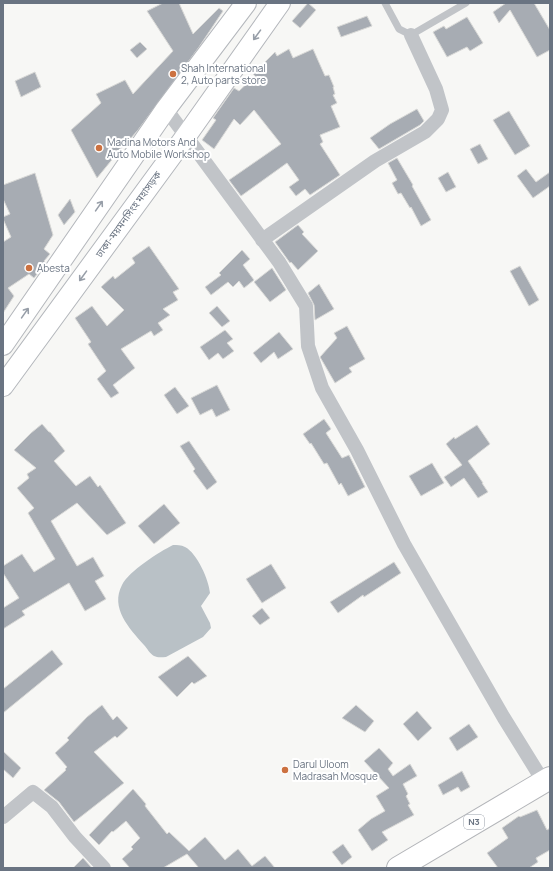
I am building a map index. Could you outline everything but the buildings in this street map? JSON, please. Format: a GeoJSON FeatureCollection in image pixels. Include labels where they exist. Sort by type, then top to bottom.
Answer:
{"type":"FeatureCollection","features":[{"type":"Feature","properties":{"kind":"highway","name":"N3"},"geometry":{"type":"LineString","coordinates":[[398,868],[546,779]]}},
{"type":"Feature","properties":{"kind":"main road"},"geometry":{"type":"LineString","coordinates":[[3,346],[166,110],[246,3]]}},
{"type":"Feature","properties":{"kind":"main road","name":"ঢাকা-ময়মনসিংহ মহাসড়ক"},"geometry":{"type":"LineString","coordinates":[[3,386],[186,136],[280,3]]}},
{"type":"Feature","properties":{"kind":"street"},"geometry":{"type":"LineString","coordinates":[[262,240],[375,161],[425,132],[438,119],[442,110],[436,89],[410,35]]}},
{"type":"Feature","properties":{"kind":"street"},"geometry":{"type":"LineString","coordinates":[[166,110],[279,262],[306,306],[308,346],[322,388],[357,450],[404,544],[504,718],[546,779]]}},
{"type":"Feature","properties":{"kind":"street"},"geometry":{"type":"LineString","coordinates":[[3,817],[33,792],[52,807],[75,837],[104,868]]}},
{"type":"Feature","properties":{"kind":"lane"},"geometry":{"type":"LineString","coordinates":[[385,3],[399,28],[410,35],[466,3]]}},
{"type":"Feature","properties":{"kind":"shaded area"},"geometry":{"type":"Polygon","coordinates":[[[173,545],[182,546],[189,550],[202,567],[210,593],[201,606],[211,628],[203,637],[166,657],[157,657],[151,654],[127,625],[118,602],[119,593],[122,585],[131,574],[160,552],[173,545]]]}},
{"type":"Feature","properties":{"kind":"place","name":"Shah International 2, Auto parts store"},"geometry":{"type":"Point","coordinates":[173,74]}},
{"type":"Feature","properties":{"kind":"place","name":"Madina Motors And Auto Mobile Workshop"},"geometry":{"type":"Point","coordinates":[99,148]}},
{"type":"Feature","properties":{"kind":"place","name":"Abesta"},"geometry":{"type":"Point","coordinates":[29,268]}},
{"type":"Feature","properties":{"kind":"place","name":"Darul Uloom Madrasah Mosque"},"geometry":{"type":"Point","coordinates":[285,770]}}]}
